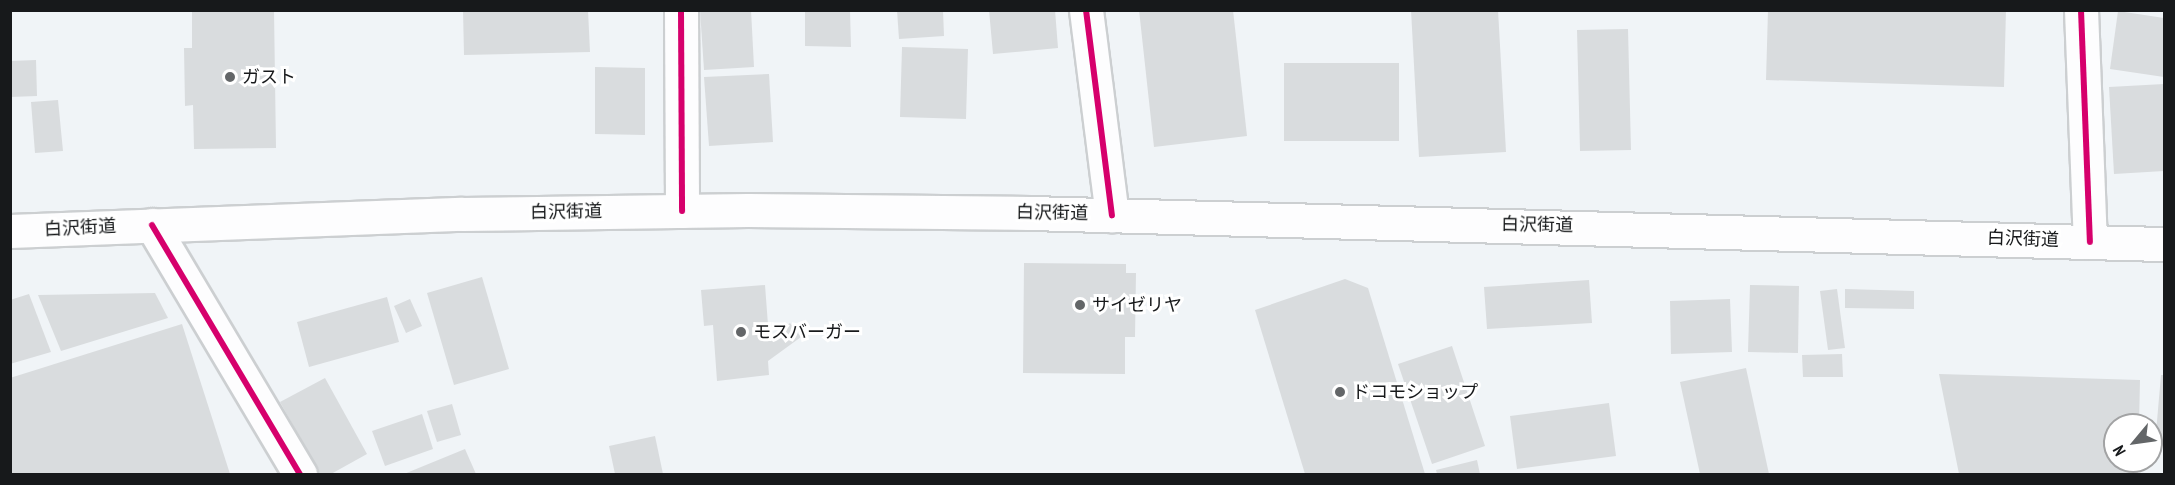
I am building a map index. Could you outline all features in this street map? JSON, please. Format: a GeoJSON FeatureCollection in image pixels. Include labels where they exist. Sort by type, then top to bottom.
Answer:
{"type":"FeatureCollection","features":[{"type":"Feature","properties":{"kind":"main road"},"geometry":{"type":"LineString","coordinates":[[681,10],[682,210]]}},
{"type":"Feature","properties":{"kind":"main road"},"geometry":{"type":"LineString","coordinates":[[1086,10],[1112,215]]}},
{"type":"Feature","properties":{"kind":"main road"},"geometry":{"type":"LineString","coordinates":[[2081,10],[2090,242]]}},
{"type":"Feature","properties":{"kind":"main road","name":"白沢街道"},"geometry":{"type":"LineString","coordinates":[[10,231],[682,210],[1112,215],[2164,244]]}},
{"type":"Feature","properties":{"kind":"main road"},"geometry":{"type":"LineString","coordinates":[[152,225],[300,474]]}},
{"type":"Feature","properties":{"kind":"building","name":"ガスト"},"geometry":{"type":"Polygon","coordinates":[[[192,10],[274,10],[276,148],[194,149],[193,105],[185,106],[184,48],[192,48],[192,10]]]}},
{"type":"Feature","properties":{"kind":"building"},"geometry":{"type":"Polygon","coordinates":[[[463,10],[588,10],[590,52],[464,55],[463,10]]]}},
{"type":"Feature","properties":{"kind":"building"},"geometry":{"type":"Polygon","coordinates":[[[700,10],[751,10],[754,67],[704,70],[700,10]]]}},
{"type":"Feature","properties":{"kind":"building"},"geometry":{"type":"Polygon","coordinates":[[[805,10],[850,10],[851,47],[805,46],[805,10]]]}},
{"type":"Feature","properties":{"kind":"building"},"geometry":{"type":"Polygon","coordinates":[[[897,10],[943,10],[944,36],[899,39],[897,10]]]}},
{"type":"Feature","properties":{"kind":"building"},"geometry":{"type":"Polygon","coordinates":[[[989,10],[1055,10],[1058,48],[993,54],[989,10]]]}},
{"type":"Feature","properties":{"kind":"building"},"geometry":{"type":"Polygon","coordinates":[[[1139,10],[1233,10],[1247,136],[1154,147],[1139,10]]]}},
{"type":"Feature","properties":{"kind":"building"},"geometry":{"type":"Polygon","coordinates":[[[1411,10],[1498,10],[1506,152],[1419,157],[1411,10]]]}},
{"type":"Feature","properties":{"kind":"building"},"geometry":{"type":"Polygon","coordinates":[[[1768,10],[2006,10],[2004,87],[1766,80],[1768,10]]]}},
{"type":"Feature","properties":{"kind":"building"},"geometry":{"type":"Polygon","coordinates":[[[2118,11],[2164,18],[2164,77],[2110,69],[2118,11]]]}},
{"type":"Feature","properties":{"kind":"building"},"geometry":{"type":"Polygon","coordinates":[[[1628,29],[1631,150],[1580,151],[1577,30],[1628,29]]]}},
{"type":"Feature","properties":{"kind":"building"},"geometry":{"type":"Polygon","coordinates":[[[902,47],[968,49],[966,119],[900,117],[902,47]]]}},
{"type":"Feature","properties":{"kind":"building"},"geometry":{"type":"Polygon","coordinates":[[[36,60],[37,96],[10,97],[10,61],[36,60]]]}},
{"type":"Feature","properties":{"kind":"building"},"geometry":{"type":"Polygon","coordinates":[[[1284,63],[1399,63],[1399,141],[1284,141],[1284,63]]]}},
{"type":"Feature","properties":{"kind":"building"},"geometry":{"type":"Polygon","coordinates":[[[595,67],[645,68],[645,135],[595,134],[595,67]]]}},
{"type":"Feature","properties":{"kind":"building"},"geometry":{"type":"Polygon","coordinates":[[[769,74],[773,142],[709,146],[704,77],[769,74]]]}},
{"type":"Feature","properties":{"kind":"building"},"geometry":{"type":"Polygon","coordinates":[[[2164,84],[2164,171],[2114,174],[2109,87],[2164,84]]]}},
{"type":"Feature","properties":{"kind":"building"},"geometry":{"type":"Polygon","coordinates":[[[58,100],[63,151],[35,153],[31,102],[58,100]]]}},
{"type":"Feature","properties":{"kind":"building","name":"サイゼリヤ"},"geometry":{"type":"Polygon","coordinates":[[[1024,263],[1126,264],[1126,273],[1136,273],[1135,337],[1125,337],[1125,374],[1023,373],[1024,263]]]}},
{"type":"Feature","properties":{"kind":"building"},"geometry":{"type":"Polygon","coordinates":[[[482,277],[509,369],[454,385],[427,293],[482,277]]]}},
{"type":"Feature","properties":{"kind":"building","name":"ドコモショップ"},"geometry":{"type":"Polygon","coordinates":[[[1345,279],[1368,288],[1425,474],[1305,474],[1255,310],[1345,279]]]}},
{"type":"Feature","properties":{"kind":"building"},"geometry":{"type":"Polygon","coordinates":[[[1589,280],[1592,323],[1487,329],[1484,287],[1589,280]]]}},
{"type":"Feature","properties":{"kind":"building","name":"モスバーガー"},"geometry":{"type":"Polygon","coordinates":[[[765,285],[769,338],[790,323],[801,337],[768,361],[769,375],[717,381],[713,325],[704,326],[701,290],[765,285]]]}},
{"type":"Feature","properties":{"kind":"building"},"geometry":{"type":"Polygon","coordinates":[[[1750,285],[1799,286],[1798,353],[1748,352],[1750,285]]]}},
{"type":"Feature","properties":{"kind":"building"},"geometry":{"type":"Polygon","coordinates":[[[1837,289],[1845,348],[1828,350],[1820,291],[1837,289]]]}},
{"type":"Feature","properties":{"kind":"building"},"geometry":{"type":"Polygon","coordinates":[[[1845,289],[1914,291],[1914,309],[1845,308],[1845,289]]]}},
{"type":"Feature","properties":{"kind":"building"},"geometry":{"type":"Polygon","coordinates":[[[155,293],[168,318],[61,351],[38,295],[155,293]]]}},
{"type":"Feature","properties":{"kind":"building"},"geometry":{"type":"Polygon","coordinates":[[[29,294],[51,352],[10,364],[10,300],[29,294]]]}},
{"type":"Feature","properties":{"kind":"building"},"geometry":{"type":"Polygon","coordinates":[[[387,297],[399,342],[309,367],[297,322],[387,297]]]}},
{"type":"Feature","properties":{"kind":"building"},"geometry":{"type":"Polygon","coordinates":[[[410,299],[422,326],[406,333],[394,306],[410,299]]]}},
{"type":"Feature","properties":{"kind":"building"},"geometry":{"type":"Polygon","coordinates":[[[1730,299],[1732,352],[1671,354],[1670,301],[1730,299]]]}},
{"type":"Feature","properties":{"kind":"building"},"geometry":{"type":"Polygon","coordinates":[[[182,324],[230,474],[10,474],[10,378],[182,324]]]}},
{"type":"Feature","properties":{"kind":"building"},"geometry":{"type":"Polygon","coordinates":[[[1452,346],[1485,446],[1432,464],[1398,364],[1452,346]]]}},
{"type":"Feature","properties":{"kind":"building"},"geometry":{"type":"Polygon","coordinates":[[[1842,354],[1843,377],[1803,377],[1802,355],[1842,354]]]}},
{"type":"Feature","properties":{"kind":"building"},"geometry":{"type":"Polygon","coordinates":[[[1746,368],[1769,474],[1700,474],[1680,382],[1746,368]]]}},
{"type":"Feature","properties":{"kind":"building"},"geometry":{"type":"Polygon","coordinates":[[[1939,374],[2140,380],[2139,413],[2103,413],[2103,473],[2138,474],[1959,474],[1939,374]]]}},
{"type":"Feature","properties":{"kind":"building"},"geometry":{"type":"Polygon","coordinates":[[[2161,375],[2164,375],[2164,444],[2163,413],[2158,413],[2161,375]]]}},
{"type":"Feature","properties":{"kind":"building"},"geometry":{"type":"Polygon","coordinates":[[[325,378],[367,454],[331,474],[320,474],[280,402],[325,378]]]}},
{"type":"Feature","properties":{"kind":"building"},"geometry":{"type":"Polygon","coordinates":[[[1609,403],[1616,456],[1517,469],[1510,416],[1609,403]]]}},
{"type":"Feature","properties":{"kind":"building"},"geometry":{"type":"Polygon","coordinates":[[[452,404],[461,435],[437,442],[427,411],[452,404]]]}},
{"type":"Feature","properties":{"kind":"building"},"geometry":{"type":"Polygon","coordinates":[[[422,414],[433,449],[385,466],[372,431],[422,414]]]}},
{"type":"Feature","properties":{"kind":"building"},"geometry":{"type":"Polygon","coordinates":[[[655,436],[663,474],[615,474],[609,446],[655,436]]]}},
{"type":"Feature","properties":{"kind":"building"},"geometry":{"type":"Polygon","coordinates":[[[465,449],[476,474],[404,474],[465,449]]]}},
{"type":"Feature","properties":{"kind":"building"},"geometry":{"type":"Polygon","coordinates":[[[1477,460],[1480,474],[1437,474],[1436,470],[1477,460]]]}},
{"type":"Feature","properties":{"kind":"cycle path"},"geometry":{"type":"LineString","coordinates":[[681,10],[682,211]]}},
{"type":"Feature","properties":{"kind":"cycle path"},"geometry":{"type":"LineString","coordinates":[[1086,10],[1112,215]]}},
{"type":"Feature","properties":{"kind":"cycle path"},"geometry":{"type":"LineString","coordinates":[[2081,10],[2090,242]]}},
{"type":"Feature","properties":{"kind":"cycle path"},"geometry":{"type":"LineString","coordinates":[[152,225],[300,474]]}},
{"type":"Feature","properties":{"kind":"place","name":"ガスト"},"geometry":{"type":"Point","coordinates":[230,77]}},
{"type":"Feature","properties":{"kind":"place","name":"サイゼリヤ"},"geometry":{"type":"Point","coordinates":[1080,305]}},
{"type":"Feature","properties":{"kind":"place","name":"モスバーガー"},"geometry":{"type":"Point","coordinates":[741,332]}},
{"type":"Feature","properties":{"kind":"place","name":"ドコモショップ"},"geometry":{"type":"Point","coordinates":[1340,392]}}]}
